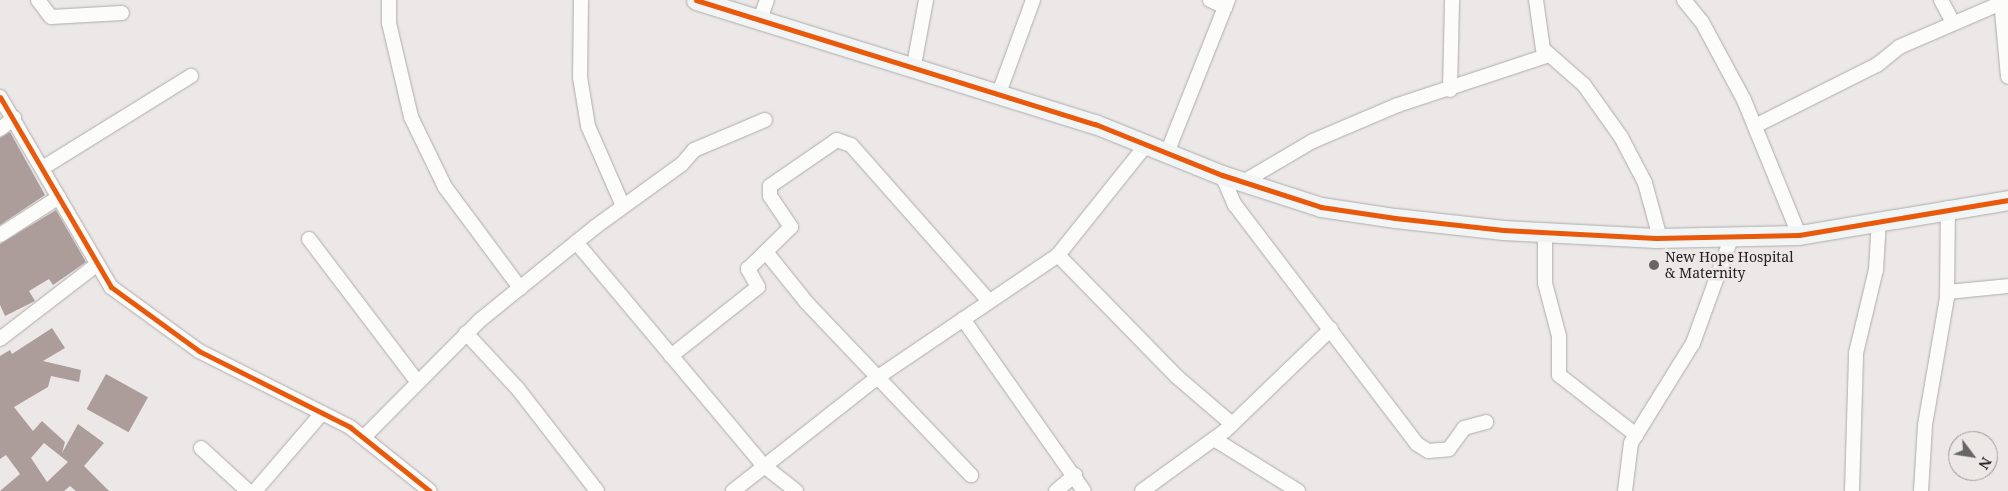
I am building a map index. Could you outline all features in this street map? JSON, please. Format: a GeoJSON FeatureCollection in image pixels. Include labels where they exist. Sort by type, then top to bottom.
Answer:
{"type":"FeatureCollection","features":[{"type":"Feature","properties":{"kind":"street"},"geometry":{"type":"LineString","coordinates":[[38,0],[51,17],[122,13]]}},
{"type":"Feature","properties":{"kind":"street"},"geometry":{"type":"LineString","coordinates":[[389,0],[388,23],[411,117],[445,187],[520,288]]}},
{"type":"Feature","properties":{"kind":"street"},"geometry":{"type":"LineString","coordinates":[[581,0],[580,77],[588,126],[623,206]]}},
{"type":"Feature","properties":{"kind":"street"},"geometry":{"type":"LineString","coordinates":[[696,0],[914,65],[999,93],[1147,144],[1222,175],[1321,207],[1544,232],[1660,238],[1800,235],[1948,208],[2008,200]]}},
{"type":"Feature","properties":{"kind":"street"},"geometry":{"type":"LineString","coordinates":[[760,20],[768,0]]}},
{"type":"Feature","properties":{"kind":"street"},"geometry":{"type":"LineString","coordinates":[[914,65],[926,0]]}},
{"type":"Feature","properties":{"kind":"street"},"geometry":{"type":"LineString","coordinates":[[999,93],[1033,0]]}},
{"type":"Feature","properties":{"kind":"street"},"geometry":{"type":"LineString","coordinates":[[1167,153],[1226,4],[1210,0]]}},
{"type":"Feature","properties":{"kind":"street"},"geometry":{"type":"LineString","coordinates":[[1450,90],[1452,0]]}},
{"type":"Feature","properties":{"kind":"street"},"geometry":{"type":"LineString","coordinates":[[1536,0],[1540,39],[1549,55],[1584,84],[1620,137],[1645,183],[1660,238]]}},
{"type":"Feature","properties":{"kind":"street"},"geometry":{"type":"LineString","coordinates":[[1684,0],[1702,22],[1755,126],[1800,235]]}},
{"type":"Feature","properties":{"kind":"street"},"geometry":{"type":"LineString","coordinates":[[1941,0],[1953,23]]}},
{"type":"Feature","properties":{"kind":"street"},"geometry":{"type":"LineString","coordinates":[[1755,126],[1877,65],[1899,47],[2001,1],[2008,77]]}},
{"type":"Feature","properties":{"kind":"street"},"geometry":{"type":"LineString","coordinates":[[1243,182],[1313,141],[1398,105],[1450,90],[1549,55]]}},
{"type":"Feature","properties":{"kind":"street"},"geometry":{"type":"LineString","coordinates":[[44,167],[191,76]]}},
{"type":"Feature","properties":{"kind":"street"},"geometry":{"type":"LineString","coordinates":[[0,98],[44,167],[96,265],[111,287],[162,327],[251,379],[322,413],[364,437],[430,491]]}},
{"type":"Feature","properties":{"kind":"street"},"geometry":{"type":"LineString","coordinates":[[0,129],[14,118]]}},
{"type":"Feature","properties":{"kind":"street"},"geometry":{"type":"LineString","coordinates":[[364,437],[416,380],[466,333],[576,242],[710,140],[765,120]]}},
{"type":"Feature","properties":{"kind":"street"},"geometry":{"type":"LineString","coordinates":[[671,356],[758,287],[748,269],[791,227],[770,196],[774,180],[837,140],[846,140],[989,302]]}},
{"type":"Feature","properties":{"kind":"street"},"geometry":{"type":"LineString","coordinates":[[733,491],[763,465],[878,377],[1058,255],[1147,144]]}},
{"type":"Feature","properties":{"kind":"street"},"geometry":{"type":"LineString","coordinates":[[1222,175],[1236,205],[1331,329],[1397,421],[1428,451],[1449,448],[1464,428],[1486,422]]}},
{"type":"Feature","properties":{"kind":"street"},"geometry":{"type":"LineString","coordinates":[[0,235],[59,197]]}},
{"type":"Feature","properties":{"kind":"street"},"geometry":{"type":"LineString","coordinates":[[1918,488],[1947,292],[1948,208]]}},
{"type":"Feature","properties":{"kind":"street"},"geometry":{"type":"LineString","coordinates":[[1852,491],[1856,353],[1876,270],[1879,220]]}},
{"type":"Feature","properties":{"kind":"street"},"geometry":{"type":"LineString","coordinates":[[1544,232],[1545,283],[1559,336],[1559,375],[1636,435]]}},
{"type":"Feature","properties":{"kind":"street"},"geometry":{"type":"LineString","coordinates":[[1625,491],[1628,451],[1693,343],[1732,236]]}},
{"type":"Feature","properties":{"kind":"street"},"geometry":{"type":"LineString","coordinates":[[309,238],[416,380]]}},
{"type":"Feature","properties":{"kind":"street"},"geometry":{"type":"LineString","coordinates":[[576,242],[763,465],[796,491]]}},
{"type":"Feature","properties":{"kind":"street"},"geometry":{"type":"LineString","coordinates":[[766,252],[808,303],[971,475]]}},
{"type":"Feature","properties":{"kind":"street"},"geometry":{"type":"LineString","coordinates":[[1058,255],[1176,376],[1232,424]]}},
{"type":"Feature","properties":{"kind":"street"},"geometry":{"type":"LineString","coordinates":[[0,339],[96,265]]}},
{"type":"Feature","properties":{"kind":"street"},"geometry":{"type":"LineString","coordinates":[[1947,292],[2008,286]]}},
{"type":"Feature","properties":{"kind":"street"},"geometry":{"type":"LineString","coordinates":[[963,318],[1075,475],[1084,491]]}},
{"type":"Feature","properties":{"kind":"street"},"geometry":{"type":"LineString","coordinates":[[1142,491],[1232,424],[1331,329]]}},
{"type":"Feature","properties":{"kind":"street"},"geometry":{"type":"LineString","coordinates":[[466,333],[518,389],[597,491]]}},
{"type":"Feature","properties":{"kind":"street"},"geometry":{"type":"LineString","coordinates":[[255,491],[322,413]]}},
{"type":"Feature","properties":{"kind":"street"},"geometry":{"type":"LineString","coordinates":[[1214,439],[1298,491]]}},
{"type":"Feature","properties":{"kind":"street"},"geometry":{"type":"LineString","coordinates":[[201,448],[248,491]]}},
{"type":"Feature","properties":{"kind":"street"},"geometry":{"type":"LineString","coordinates":[[1056,491],[1075,475]]}},
{"type":"Feature","properties":{"kind":"building"},"geometry":{"type":"Polygon","coordinates":[[[10,132],[45,195],[0,225],[0,138],[10,132]]]}},
{"type":"Feature","properties":{"kind":"building"},"geometry":{"type":"Polygon","coordinates":[[[56,210],[86,262],[53,285],[49,279],[29,291],[35,301],[5,316],[0,305],[0,244],[56,210]]]}},
{"type":"Feature","properties":{"kind":"building"},"geometry":{"type":"Polygon","coordinates":[[[52,328],[65,348],[43,361],[81,370],[79,382],[51,376],[48,387],[14,407],[33,431],[42,421],[65,442],[62,453],[78,424],[104,443],[84,466],[109,491],[76,491],[70,486],[64,491],[0,491],[20,474],[6,455],[0,459],[0,356],[10,350],[12,354],[52,328]],[[44,443],[31,458],[47,482],[68,462],[44,443]]]}},
{"type":"Feature","properties":{"kind":"building"},"geometry":{"type":"Polygon","coordinates":[[[106,374],[148,397],[129,432],[87,409],[106,374]]]}},
{"type":"Feature","properties":{"kind":"cycle path"},"geometry":{"type":"LineString","coordinates":[[696,0],[1095,124],[1222,175],[1321,207],[1395,218],[1503,230],[1656,238],[1799,235],[2008,200]]}},
{"type":"Feature","properties":{"kind":"cycle path"},"geometry":{"type":"LineString","coordinates":[[0,97],[111,287],[199,351],[350,427],[430,491]]}},
{"type":"Feature","properties":{"kind":"place","name":"New Hope Hospital & Maternity"},"geometry":{"type":"Point","coordinates":[1654,265]}}]}
